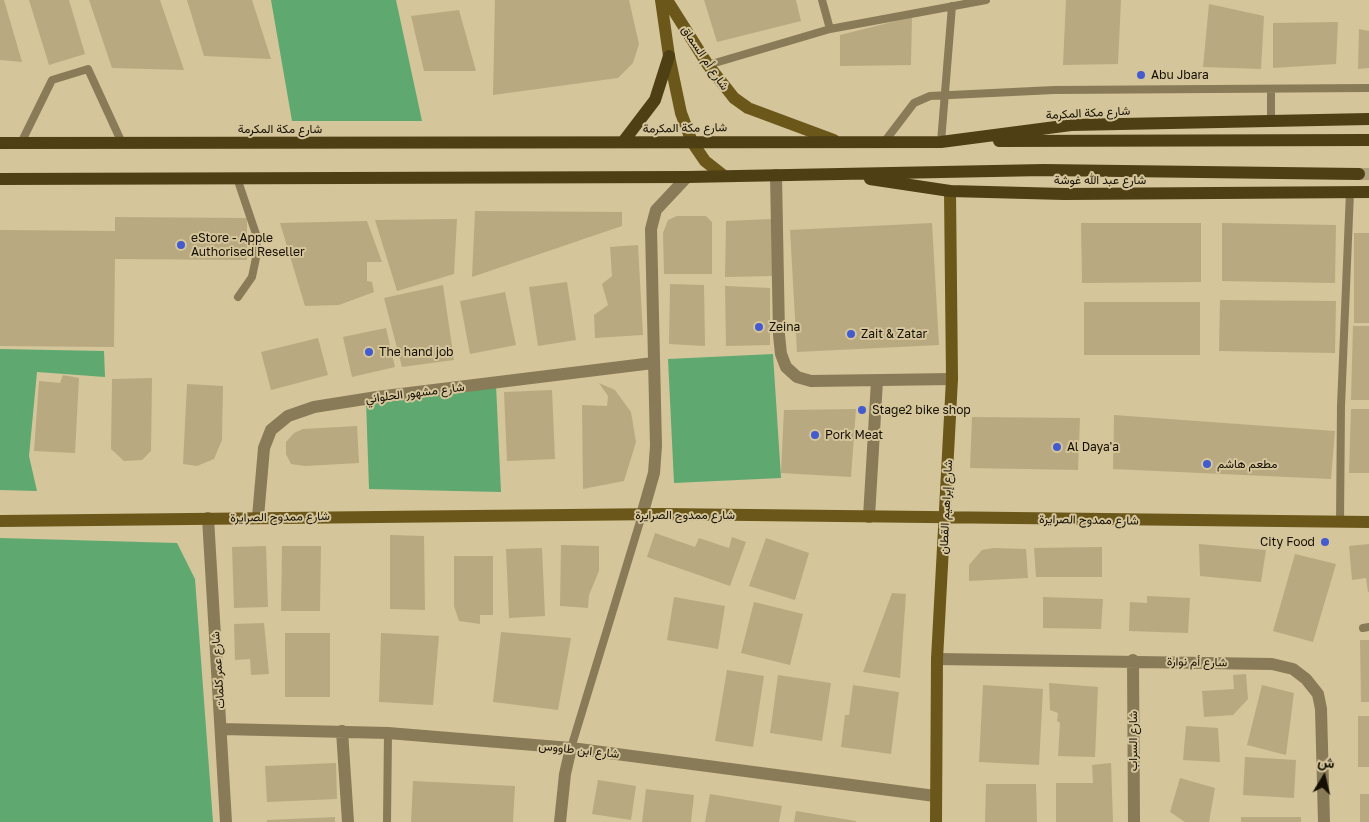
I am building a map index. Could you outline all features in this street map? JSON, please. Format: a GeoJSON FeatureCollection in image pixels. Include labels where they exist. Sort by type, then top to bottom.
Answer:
{"type":"FeatureCollection","features":[{"type":"Feature","properties":{"kind":"main road"},"geometry":{"type":"LineString","coordinates":[[623,142],[655,100],[669,56]]}},
{"type":"Feature","properties":{"kind":"main road","name":"شارع مكة المكرمة"},"geometry":{"type":"LineString","coordinates":[[0,143],[834,140],[942,142],[1071,125],[1369,119]]}},
{"type":"Feature","properties":{"kind":"main road"},"geometry":{"type":"LineString","coordinates":[[942,142],[1369,140]]}},
{"type":"Feature","properties":{"kind":"main road"},"geometry":{"type":"LineString","coordinates":[[0,179],[687,177],[1044,170],[1359,174]]}},
{"type":"Feature","properties":{"kind":"main road","name":"شارع عبد الله غوشة"},"geometry":{"type":"LineString","coordinates":[[833,174],[950,191],[1064,194],[1369,192]]}},
{"type":"Feature","properties":{"kind":"street","name":"شارع أم السماق"},"geometry":{"type":"LineString","coordinates":[[661,0],[669,56],[682,112],[692,142],[705,162],[724,176]]}},
{"type":"Feature","properties":{"kind":"street","name":"شارع أم السماق"},"geometry":{"type":"LineString","coordinates":[[668,0],[708,65],[734,98],[748,108],[834,140]]}},
{"type":"Feature","properties":{"kind":"street"},"geometry":{"type":"LineString","coordinates":[[776,175],[779,335],[781,354],[786,367],[797,377],[811,381],[952,378]]}},
{"type":"Feature","properties":{"kind":"street"},"geometry":{"type":"LineString","coordinates":[[642,514],[654,473],[656,446],[651,229],[656,210],[687,177]]}},
{"type":"Feature","properties":{"kind":"street","name":"شارع إبراهيم القطان"},"geometry":{"type":"LineString","coordinates":[[936,822],[937,659],[952,378],[950,191]]}},
{"type":"Feature","properties":{"kind":"street","name":"شارع مشهور الحلواني"},"geometry":{"type":"LineString","coordinates":[[258,517],[264,448],[271,430],[288,416],[314,408],[377,397],[653,363]]}},
{"type":"Feature","properties":{"kind":"street"},"geometry":{"type":"LineString","coordinates":[[869,517],[876,381]]}},
{"type":"Feature","properties":{"kind":"street","name":"شارع ممدوح الصرايرة"},"geometry":{"type":"LineString","coordinates":[[0,521],[642,514],[1369,522]]}},
{"type":"Feature","properties":{"kind":"street","name":"شارع عمر كلمات"},"geometry":{"type":"LineString","coordinates":[[208,518],[226,822]]}},
{"type":"Feature","properties":{"kind":"street","name":"شارع أم نوارة"},"geometry":{"type":"LineString","coordinates":[[937,659],[1133,660],[1272,664],[1293,670],[1306,679],[1318,694],[1321,710],[1324,822]]}},
{"type":"Feature","properties":{"kind":"street","name":"شارع السراب"},"geometry":{"type":"LineString","coordinates":[[1133,660],[1134,822]]}},
{"type":"Feature","properties":{"kind":"street","name":"شارع ابن طاووس"},"geometry":{"type":"LineString","coordinates":[[222,730],[388,733],[571,748],[935,796]]}},
{"type":"Feature","properties":{"kind":"street"},"geometry":{"type":"LineString","coordinates":[[342,731],[348,822]]}},
{"type":"Feature","properties":{"kind":"street"},"geometry":{"type":"LineString","coordinates":[[560,822],[565,774],[571,748]]}},
{"type":"Feature","properties":{"kind":"lane"},"geometry":{"type":"LineString","coordinates":[[822,0],[830,29]]}},
{"type":"Feature","properties":{"kind":"lane"},"geometry":{"type":"LineString","coordinates":[[708,65],[830,29],[986,0]]}},
{"type":"Feature","properties":{"kind":"lane"},"geometry":{"type":"LineString","coordinates":[[942,142],[952,6]]}},
{"type":"Feature","properties":{"kind":"lane"},"geometry":{"type":"LineString","coordinates":[[21,143],[52,80],[88,69],[122,143]]}},
{"type":"Feature","properties":{"kind":"lane"},"geometry":{"type":"LineString","coordinates":[[885,141],[914,103],[930,96],[945,94],[1054,90],[1369,88]]}},
{"type":"Feature","properties":{"kind":"lane"},"geometry":{"type":"LineString","coordinates":[[1271,89],[1271,121]]}},
{"type":"Feature","properties":{"kind":"lane"},"geometry":{"type":"LineString","coordinates":[[238,178],[256,234],[257,253],[252,277],[238,297]]}},
{"type":"Feature","properties":{"kind":"lane"},"geometry":{"type":"LineString","coordinates":[[1340,522],[1341,406],[1350,192]]}},
{"type":"Feature","properties":{"kind":"lane"},"geometry":{"type":"LineString","coordinates":[[571,748],[642,514]]}},
{"type":"Feature","properties":{"kind":"lane"},"geometry":{"type":"LineString","coordinates":[[387,822],[388,733]]}},
{"type":"Feature","properties":{"kind":"green space"},"geometry":{"type":"Polygon","coordinates":[[[271,0],[396,0],[422,121],[292,121],[271,0]]]}},
{"type":"Feature","properties":{"kind":"green space"},"geometry":{"type":"Polygon","coordinates":[[[0,349],[104,351],[105,377],[37,372],[29,456],[37,491],[0,490],[0,349]]]}},
{"type":"Feature","properties":{"kind":"green space"},"geometry":{"type":"Polygon","coordinates":[[[773,354],[781,478],[674,483],[668,359],[773,354]]]}},
{"type":"Feature","properties":{"kind":"green space"},"geometry":{"type":"Polygon","coordinates":[[[496,385],[501,492],[369,489],[366,400],[496,385]]]}},
{"type":"Feature","properties":{"kind":"green space"},"geometry":{"type":"Polygon","coordinates":[[[0,538],[177,543],[195,579],[213,822],[0,822],[0,538]]]}},
{"type":"Feature","properties":{"kind":"building"},"geometry":{"type":"Polygon","coordinates":[[[0,0],[4,0],[22,62],[0,60],[0,0]]]}},
{"type":"Feature","properties":{"kind":"building"},"geometry":{"type":"Polygon","coordinates":[[[29,0],[69,0],[85,54],[49,65],[29,0]]]}},
{"type":"Feature","properties":{"kind":"building"},"geometry":{"type":"Polygon","coordinates":[[[89,0],[160,0],[184,70],[112,68],[89,0]]]}},
{"type":"Feature","properties":{"kind":"building"},"geometry":{"type":"Polygon","coordinates":[[[187,0],[252,0],[271,59],[204,56],[187,0]]]}},
{"type":"Feature","properties":{"kind":"building"},"geometry":{"type":"Polygon","coordinates":[[[495,0],[629,0],[639,44],[633,63],[618,78],[493,95],[495,0]]]}},
{"type":"Feature","properties":{"kind":"building"},"geometry":{"type":"Polygon","coordinates":[[[704,0],[796,0],[801,21],[717,42],[704,0]]]}},
{"type":"Feature","properties":{"kind":"building"},"geometry":{"type":"Polygon","coordinates":[[[1066,0],[1121,0],[1118,64],[1063,65],[1066,0]]]}},
{"type":"Feature","properties":{"kind":"building"},"geometry":{"type":"Polygon","coordinates":[[[1209,4],[1264,16],[1261,69],[1203,67],[1209,4]]]}},
{"type":"Feature","properties":{"kind":"building"},"geometry":{"type":"Polygon","coordinates":[[[459,10],[476,71],[424,71],[411,16],[459,10]]]}},
{"type":"Feature","properties":{"kind":"building"},"geometry":{"type":"Polygon","coordinates":[[[912,17],[911,65],[840,66],[840,35],[912,17]]]}},
{"type":"Feature","properties":{"kind":"building"},"geometry":{"type":"Polygon","coordinates":[[[1338,22],[1336,64],[1273,68],[1273,23],[1338,22]]]}},
{"type":"Feature","properties":{"kind":"building"},"geometry":{"type":"Polygon","coordinates":[[[1359,29],[1369,31],[1369,68],[1358,69],[1359,29]]]}},
{"type":"Feature","properties":{"kind":"building"},"geometry":{"type":"Polygon","coordinates":[[[475,211],[622,212],[622,226],[472,277],[475,211]]]}},
{"type":"Feature","properties":{"kind":"building"},"geometry":{"type":"Polygon","coordinates":[[[677,216],[706,216],[712,222],[712,274],[664,274],[663,233],[668,220],[677,216]]]}},
{"type":"Feature","properties":{"kind":"building"},"geometry":{"type":"Polygon","coordinates":[[[115,217],[247,218],[247,260],[115,259],[114,347],[0,346],[0,230],[115,231],[115,217]]]}},
{"type":"Feature","properties":{"kind":"building"},"geometry":{"type":"Polygon","coordinates":[[[457,219],[454,274],[397,291],[375,220],[457,219]]]}},
{"type":"Feature","properties":{"kind":"building"},"geometry":{"type":"Polygon","coordinates":[[[772,219],[772,276],[725,277],[726,221],[772,219]]]}},
{"type":"Feature","properties":{"kind":"building"},"geometry":{"type":"Polygon","coordinates":[[[367,221],[382,262],[367,262],[367,281],[372,282],[374,292],[339,305],[305,306],[280,223],[367,221]]]}},
{"type":"Feature","properties":{"kind":"building"},"geometry":{"type":"Polygon","coordinates":[[[932,223],[939,345],[797,352],[790,230],[932,223]]]}},
{"type":"Feature","properties":{"kind":"building"},"geometry":{"type":"Polygon","coordinates":[[[1081,223],[1201,223],[1201,282],[1082,283],[1081,223]]]}},
{"type":"Feature","properties":{"kind":"building"},"geometry":{"type":"Polygon","coordinates":[[[1222,223],[1336,225],[1335,283],[1222,281],[1222,223]]]}},
{"type":"Feature","properties":{"kind":"building"},"geometry":{"type":"Polygon","coordinates":[[[1354,233],[1369,233],[1369,323],[1354,323],[1354,233]]]}},
{"type":"Feature","properties":{"kind":"building"},"geometry":{"type":"Polygon","coordinates":[[[638,245],[643,335],[595,338],[594,315],[608,305],[602,284],[612,276],[610,247],[638,245]]]}},
{"type":"Feature","properties":{"kind":"building"},"geometry":{"type":"Polygon","coordinates":[[[567,282],[576,340],[538,346],[529,287],[567,282]]]}},
{"type":"Feature","properties":{"kind":"building"},"geometry":{"type":"Polygon","coordinates":[[[670,284],[704,285],[705,346],[669,344],[670,284]]]}},
{"type":"Feature","properties":{"kind":"building"},"geometry":{"type":"Polygon","coordinates":[[[443,285],[454,360],[402,367],[384,298],[443,285]]]}},
{"type":"Feature","properties":{"kind":"building"},"geometry":{"type":"Polygon","coordinates":[[[725,286],[770,288],[770,345],[726,346],[725,286]]]}},
{"type":"Feature","properties":{"kind":"building"},"geometry":{"type":"Polygon","coordinates":[[[505,292],[516,345],[470,354],[460,301],[505,292]]]}},
{"type":"Feature","properties":{"kind":"building"},"geometry":{"type":"Polygon","coordinates":[[[1220,300],[1336,301],[1335,353],[1219,351],[1220,300]]]}},
{"type":"Feature","properties":{"kind":"building"},"geometry":{"type":"Polygon","coordinates":[[[1084,302],[1200,302],[1200,355],[1084,355],[1084,302]]]}},
{"type":"Feature","properties":{"kind":"building"},"geometry":{"type":"Polygon","coordinates":[[[1353,326],[1369,326],[1369,400],[1351,400],[1353,326]]]}},
{"type":"Feature","properties":{"kind":"building","name":"The hand job"},"geometry":{"type":"Polygon","coordinates":[[[386,328],[395,367],[352,377],[343,337],[386,328]]]}},
{"type":"Feature","properties":{"kind":"building"},"geometry":{"type":"Polygon","coordinates":[[[318,338],[328,375],[271,390],[261,352],[318,338]]]}},
{"type":"Feature","properties":{"kind":"building"},"geometry":{"type":"Polygon","coordinates":[[[63,375],[79,378],[75,453],[34,451],[39,381],[60,383],[63,375]]]}},
{"type":"Feature","properties":{"kind":"building"},"geometry":{"type":"Polygon","coordinates":[[[152,378],[151,451],[142,460],[124,461],[111,449],[112,379],[152,378]]]}},
{"type":"Feature","properties":{"kind":"building"},"geometry":{"type":"Polygon","coordinates":[[[599,383],[615,390],[631,412],[636,442],[624,481],[583,489],[582,405],[607,406],[608,396],[599,383]]]}},
{"type":"Feature","properties":{"kind":"building"},"geometry":{"type":"Polygon","coordinates":[[[187,384],[223,386],[222,440],[214,459],[197,466],[183,464],[187,384]]]}},
{"type":"Feature","properties":{"kind":"building"},"geometry":{"type":"Polygon","coordinates":[[[552,390],[555,459],[507,461],[504,392],[552,390]]]}},
{"type":"Feature","properties":{"kind":"building"},"geometry":{"type":"Polygon","coordinates":[[[856,409],[851,477],[781,473],[784,410],[856,409]]]}},
{"type":"Feature","properties":{"kind":"building"},"geometry":{"type":"Polygon","coordinates":[[[1351,409],[1369,409],[1369,473],[1349,473],[1351,409]]]}},
{"type":"Feature","properties":{"kind":"building"},"geometry":{"type":"Polygon","coordinates":[[[1114,415],[1335,431],[1331,479],[1113,469],[1114,415]]]}},
{"type":"Feature","properties":{"kind":"building"},"geometry":{"type":"Polygon","coordinates":[[[972,417],[1080,418],[1078,470],[970,468],[972,417]]]}},
{"type":"Feature","properties":{"kind":"building"},"geometry":{"type":"Polygon","coordinates":[[[357,426],[359,463],[305,466],[291,464],[286,454],[286,442],[294,433],[303,429],[357,426]]]}},
{"type":"Feature","properties":{"kind":"building"},"geometry":{"type":"Polygon","coordinates":[[[655,533],[695,547],[699,538],[729,548],[732,537],[746,542],[730,586],[647,557],[655,533]]]}},
{"type":"Feature","properties":{"kind":"building"},"geometry":{"type":"Polygon","coordinates":[[[390,535],[424,536],[425,610],[390,609],[390,535]]]}},
{"type":"Feature","properties":{"kind":"building"},"geometry":{"type":"Polygon","coordinates":[[[766,538],[809,553],[795,600],[749,586],[766,538]]]}},
{"type":"Feature","properties":{"kind":"building"},"geometry":{"type":"Polygon","coordinates":[[[1199,544],[1266,550],[1261,582],[1200,576],[1199,544]]]}},
{"type":"Feature","properties":{"kind":"building"},"geometry":{"type":"Polygon","coordinates":[[[1369,544],[1368,592],[1366,578],[1352,580],[1349,546],[1369,544]]]}},
{"type":"Feature","properties":{"kind":"building"},"geometry":{"type":"Polygon","coordinates":[[[561,545],[599,546],[599,571],[589,595],[588,608],[560,606],[561,545]]]}},
{"type":"Feature","properties":{"kind":"building"},"geometry":{"type":"Polygon","coordinates":[[[266,546],[268,607],[234,608],[232,547],[266,546]]]}},
{"type":"Feature","properties":{"kind":"building"},"geometry":{"type":"Polygon","coordinates":[[[282,546],[321,546],[320,611],[281,611],[282,546]]]}},
{"type":"Feature","properties":{"kind":"building"},"geometry":{"type":"Polygon","coordinates":[[[1102,547],[1102,577],[1036,577],[1034,548],[1102,547]]]}},
{"type":"Feature","properties":{"kind":"building"},"geometry":{"type":"Polygon","coordinates":[[[542,548],[545,616],[509,618],[506,549],[542,548]]]}},
{"type":"Feature","properties":{"kind":"building"},"geometry":{"type":"Polygon","coordinates":[[[993,548],[1026,549],[1028,578],[969,581],[969,565],[982,550],[993,548]]]}},
{"type":"Feature","properties":{"kind":"building"},"geometry":{"type":"Polygon","coordinates":[[[1295,554],[1336,564],[1313,642],[1273,631],[1295,554]]]}},
{"type":"Feature","properties":{"kind":"building"},"geometry":{"type":"Polygon","coordinates":[[[454,556],[493,556],[493,615],[480,615],[480,624],[459,621],[454,606],[454,556]]]}},
{"type":"Feature","properties":{"kind":"building"},"geometry":{"type":"Polygon","coordinates":[[[892,593],[906,594],[900,678],[863,672],[892,593]]]}},
{"type":"Feature","properties":{"kind":"building"},"geometry":{"type":"Polygon","coordinates":[[[1147,596],[1190,598],[1188,633],[1129,631],[1130,602],[1147,603],[1147,596]]]}},
{"type":"Feature","properties":{"kind":"building"},"geometry":{"type":"Polygon","coordinates":[[[674,597],[725,606],[718,649],[667,640],[674,597]]]}},
{"type":"Feature","properties":{"kind":"building"},"geometry":{"type":"Polygon","coordinates":[[[1043,597],[1103,599],[1101,629],[1043,628],[1043,597]]]}},
{"type":"Feature","properties":{"kind":"building"},"geometry":{"type":"Polygon","coordinates":[[[754,602],[803,614],[790,665],[741,653],[754,602]]]}},
{"type":"Feature","properties":{"kind":"building"},"geometry":{"type":"Polygon","coordinates":[[[264,623],[269,674],[251,675],[250,659],[235,660],[234,624],[264,623]]]}},
{"type":"Feature","properties":{"kind":"building"},"geometry":{"type":"Polygon","coordinates":[[[501,632],[571,638],[558,710],[493,702],[501,632]]]}},
{"type":"Feature","properties":{"kind":"building"},"geometry":{"type":"Polygon","coordinates":[[[285,633],[330,633],[330,697],[285,697],[285,633]]]}},
{"type":"Feature","properties":{"kind":"building"},"geometry":{"type":"Polygon","coordinates":[[[381,633],[439,636],[433,705],[379,702],[381,633]]]}},
{"type":"Feature","properties":{"kind":"building"},"geometry":{"type":"Polygon","coordinates":[[[1360,640],[1369,640],[1369,702],[1361,702],[1360,640]]]}},
{"type":"Feature","properties":{"kind":"building"},"geometry":{"type":"Polygon","coordinates":[[[727,670],[764,676],[753,747],[715,741],[727,670]]]}},
{"type":"Feature","properties":{"kind":"building"},"geometry":{"type":"Polygon","coordinates":[[[1246,674],[1248,699],[1233,715],[1204,717],[1202,691],[1234,689],[1233,675],[1246,674]]]}},
{"type":"Feature","properties":{"kind":"building"},"geometry":{"type":"Polygon","coordinates":[[[778,675],[831,683],[822,741],[770,733],[778,675]]]}},
{"type":"Feature","properties":{"kind":"building"},"geometry":{"type":"Polygon","coordinates":[[[1049,683],[1098,687],[1095,757],[1058,756],[1060,723],[1057,721],[1058,713],[1050,710],[1049,683]]]}},
{"type":"Feature","properties":{"kind":"building"},"geometry":{"type":"Polygon","coordinates":[[[853,685],[899,692],[891,754],[841,747],[845,715],[849,715],[853,685]]]}},
{"type":"Feature","properties":{"kind":"building"},"geometry":{"type":"Polygon","coordinates":[[[983,685],[1043,689],[1039,765],[979,762],[983,685]]]}},
{"type":"Feature","properties":{"kind":"building"},"geometry":{"type":"Polygon","coordinates":[[[1262,685],[1294,693],[1286,755],[1247,745],[1262,685]]]}},
{"type":"Feature","properties":{"kind":"building"},"geometry":{"type":"Polygon","coordinates":[[[1358,716],[1369,716],[1369,767],[1358,767],[1358,716]]]}},
{"type":"Feature","properties":{"kind":"building"},"geometry":{"type":"Polygon","coordinates":[[[1186,726],[1218,728],[1220,762],[1183,760],[1186,726]]]}},
{"type":"Feature","properties":{"kind":"building"},"geometry":{"type":"Polygon","coordinates":[[[1245,757],[1296,760],[1294,798],[1243,795],[1245,757]]]}},
{"type":"Feature","properties":{"kind":"building"},"geometry":{"type":"Polygon","coordinates":[[[336,763],[337,799],[267,802],[265,766],[336,763]]]}},
{"type":"Feature","properties":{"kind":"building"},"geometry":{"type":"Polygon","coordinates":[[[1111,763],[1113,822],[1056,822],[1056,783],[1093,783],[1092,765],[1111,763]]]}},
{"type":"Feature","properties":{"kind":"building"},"geometry":{"type":"Polygon","coordinates":[[[1180,778],[1215,788],[1209,822],[1185,822],[1170,812],[1180,778]]]}},
{"type":"Feature","properties":{"kind":"building"},"geometry":{"type":"Polygon","coordinates":[[[598,780],[636,786],[631,820],[592,814],[598,780]]]}},
{"type":"Feature","properties":{"kind":"building"},"geometry":{"type":"Polygon","coordinates":[[[413,781],[515,786],[513,822],[411,822],[413,781]]]}},
{"type":"Feature","properties":{"kind":"building"},"geometry":{"type":"Polygon","coordinates":[[[986,784],[1036,784],[1037,822],[985,822],[986,784]]]}},
{"type":"Feature","properties":{"kind":"building"},"geometry":{"type":"Polygon","coordinates":[[[646,789],[694,795],[691,822],[642,822],[646,789]]]}},
{"type":"Feature","properties":{"kind":"building"},"geometry":{"type":"Polygon","coordinates":[[[710,794],[782,806],[779,822],[705,822],[710,794]]]}},
{"type":"Feature","properties":{"kind":"building"},"geometry":{"type":"Polygon","coordinates":[[[1360,794],[1369,794],[1369,822],[1360,822],[1360,794]]]}},
{"type":"Feature","properties":{"kind":"building"},"geometry":{"type":"Polygon","coordinates":[[[796,811],[856,821],[856,822],[794,822],[796,811]]]}},
{"type":"Feature","properties":{"kind":"building"},"geometry":{"type":"Polygon","coordinates":[[[335,817],[335,822],[267,822],[267,820],[335,817]]]}},
{"type":"Feature","properties":{"kind":"building"},"geometry":{"type":"Polygon","coordinates":[[[1241,817],[1301,817],[1301,822],[1241,822],[1241,817]]]}},
{"type":"Feature","properties":{"kind":"tunnel"},"geometry":{"type":"LineString","coordinates":[[1359,174],[1369,174]]}},
{"type":"Feature","properties":{"kind":"place","name":"Abu Jbara"},"geometry":{"type":"Point","coordinates":[1141,75]}},
{"type":"Feature","properties":{"kind":"place","name":"eStore - Apple Authorised Reseller"},"geometry":{"type":"Point","coordinates":[181,245]}},
{"type":"Feature","properties":{"kind":"place","name":"Zeina"},"geometry":{"type":"Point","coordinates":[759,327]}},
{"type":"Feature","properties":{"kind":"place","name":"Zait & Zatar"},"geometry":{"type":"Point","coordinates":[851,334]}},
{"type":"Feature","properties":{"kind":"place","name":"The hand job"},"geometry":{"type":"Point","coordinates":[369,352]}},
{"type":"Feature","properties":{"kind":"place","name":"Stage2 bike shop"},"geometry":{"type":"Point","coordinates":[862,410]}},
{"type":"Feature","properties":{"kind":"place","name":"Pork Meat"},"geometry":{"type":"Point","coordinates":[815,435]}},
{"type":"Feature","properties":{"kind":"place","name":"Al Daya'a"},"geometry":{"type":"Point","coordinates":[1057,447]}},
{"type":"Feature","properties":{"kind":"place","name":"مطعم هاشم"},"geometry":{"type":"Point","coordinates":[1207,464]}},
{"type":"Feature","properties":{"kind":"place","name":"City Food"},"geometry":{"type":"Point","coordinates":[1325,542]}}]}
